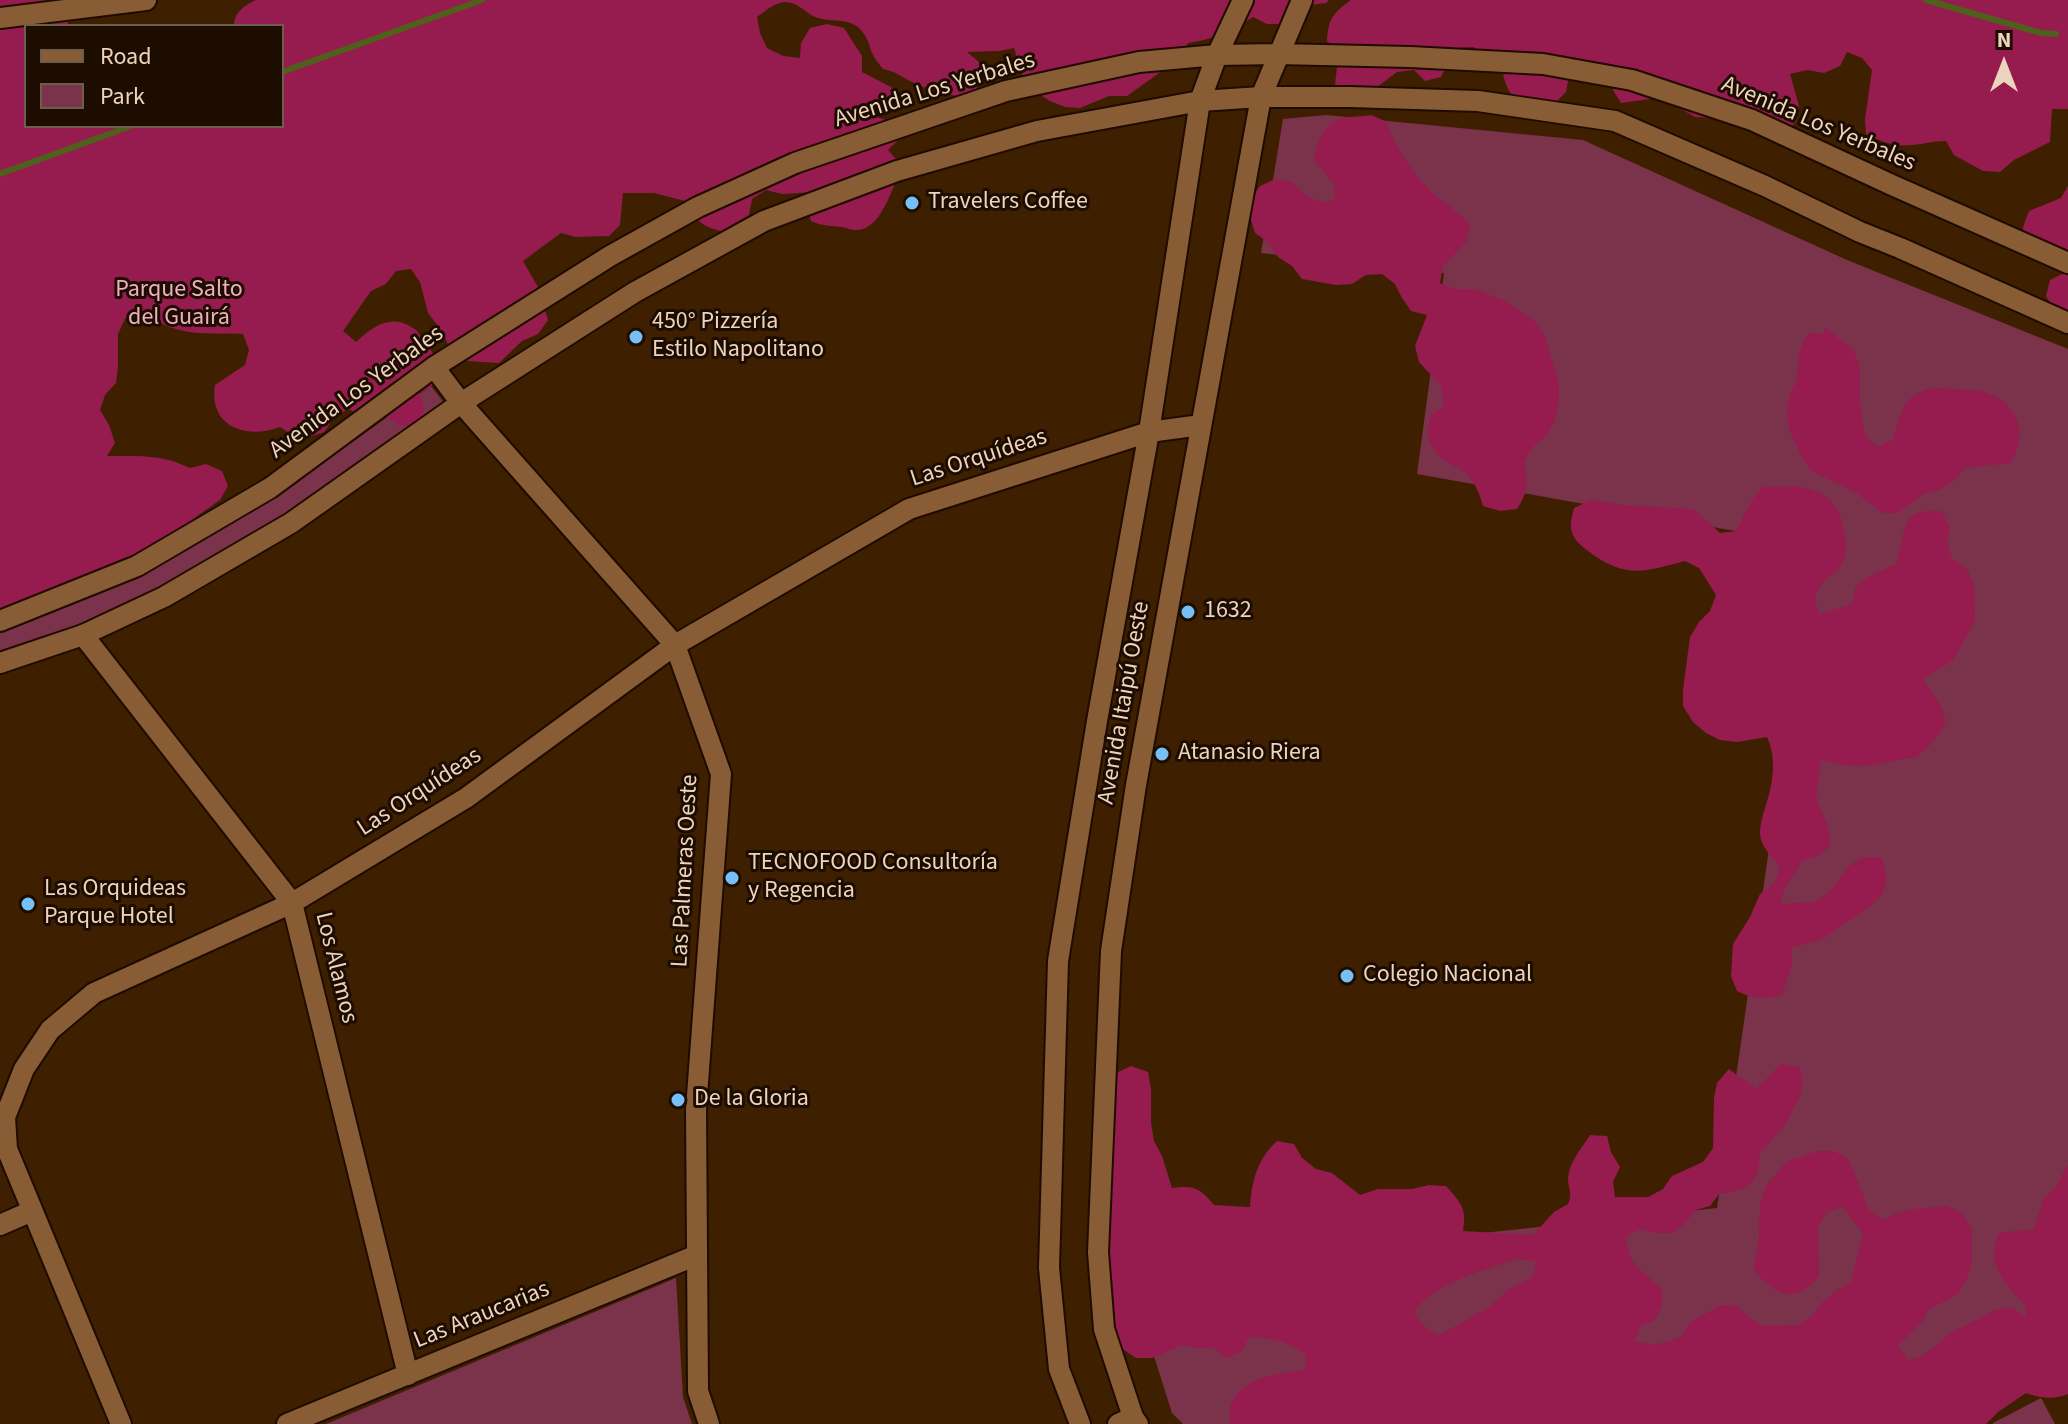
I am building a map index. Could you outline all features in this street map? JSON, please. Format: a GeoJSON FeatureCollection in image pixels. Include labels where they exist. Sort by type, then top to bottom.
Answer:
{"type":"FeatureCollection","features":[{"type":"Feature","properties":{"kind":"street"},"geometry":{"type":"LineString","coordinates":[[0,18],[146,0]]}},
{"type":"Feature","properties":{"kind":"street","name":"Avenida Itaipú Oeste"},"geometry":{"type":"LineString","coordinates":[[1080,1424],[1059,1369],[1049,1268],[1058,961],[1149,432],[1200,101],[1243,0]]}},
{"type":"Feature","properties":{"kind":"street","name":"Avenida Itaipú Oeste"},"geometry":{"type":"LineString","coordinates":[[1130,1422],[1104,1329],[1098,1252],[1111,951],[1136,785],[1261,97],[1302,0]]}},
{"type":"Feature","properties":{"kind":"street","name":"Avenida Los Yerbales"},"geometry":{"type":"LineString","coordinates":[[0,621],[137,566],[270,488],[434,367],[610,256],[685,214],[795,163],[1006,91],[1139,62],[1217,55],[1410,57],[1543,64],[1632,80],[1752,120],[2068,263]]}},
{"type":"Feature","properties":{"kind":"street"},"geometry":{"type":"LineString","coordinates":[[0,663],[83,635],[164,597],[291,523],[461,403],[635,292],[764,221],[897,171],[1037,131],[1200,101],[1350,97],[1478,101],[1615,121],[2068,323]]}},
{"type":"Feature","properties":{"kind":"street","name":"Las Palmeras Oeste"},"geometry":{"type":"LineString","coordinates":[[434,367],[461,403],[675,645],[721,774],[696,1109],[698,1391],[709,1424]]}},
{"type":"Feature","properties":{"kind":"street","name":"Las Orquídeas"},"geometry":{"type":"LineString","coordinates":[[121,1424],[7,1149],[5,1117],[24,1069],[50,1030],[94,993],[292,903],[466,798],[675,645],[909,509],[1149,432],[1201,425]]}},
{"type":"Feature","properties":{"kind":"street","name":"Los Alamos"},"geometry":{"type":"LineString","coordinates":[[83,635],[292,903],[408,1375]]}},
{"type":"Feature","properties":{"kind":"street"},"geometry":{"type":"LineString","coordinates":[[0,1225],[32,1211]]}},
{"type":"Feature","properties":{"kind":"street","name":"Las Araucarias"},"geometry":{"type":"LineString","coordinates":[[287,1424],[697,1255]]}},
{"type":"Feature","properties":{"kind":"green space","name":"Parque Salto del Guairá"},"geometry":{"type":"Polygon","coordinates":[[[0,0],[69,0],[71,14],[68,24],[24,24],[24,128],[284,128],[284,24],[234,24],[238,13],[256,0],[1329,0],[1310,5],[1283,24],[1267,24],[1253,17],[1222,34],[1188,43],[1180,58],[1127,96],[1109,96],[1080,108],[1065,107],[1036,92],[1024,81],[1014,48],[967,52],[979,62],[979,80],[974,96],[950,95],[883,69],[865,35],[851,23],[813,16],[789,2],[774,5],[757,17],[767,48],[783,56],[800,58],[801,43],[810,28],[827,24],[844,28],[862,56],[862,72],[893,88],[889,105],[877,117],[892,122],[899,139],[888,150],[902,166],[885,206],[872,224],[855,230],[819,224],[811,221],[807,206],[813,192],[782,194],[766,190],[752,199],[749,215],[721,231],[699,221],[685,201],[654,193],[623,193],[620,225],[609,236],[576,237],[561,233],[523,261],[538,287],[548,320],[538,334],[522,341],[499,363],[467,361],[453,353],[428,313],[420,282],[411,269],[396,271],[386,284],[371,291],[343,331],[356,342],[383,323],[397,322],[415,329],[441,370],[433,385],[420,393],[424,410],[418,425],[402,426],[379,413],[363,416],[348,409],[334,418],[324,432],[309,437],[294,436],[280,427],[255,432],[232,426],[217,411],[215,385],[245,365],[249,350],[243,334],[174,329],[137,308],[125,319],[118,334],[116,383],[105,395],[100,410],[115,443],[107,456],[160,458],[190,468],[206,464],[222,471],[228,486],[220,500],[193,519],[182,532],[152,543],[130,567],[0,617],[0,0]]]}},
{"type":"Feature","properties":{"kind":"green space"},"geometry":{"type":"Polygon","coordinates":[[[1351,0],[2068,0],[2068,109],[2052,109],[2050,142],[2014,160],[2000,172],[1983,171],[1954,155],[1946,141],[1900,145],[1866,134],[1872,70],[1862,58],[1847,52],[1840,66],[1824,73],[1807,70],[1790,74],[1799,106],[1796,122],[1784,133],[1729,119],[1695,117],[1681,109],[1671,96],[1621,103],[1613,90],[1612,74],[1569,76],[1566,92],[1554,104],[1519,105],[1506,84],[1502,60],[1473,47],[1456,48],[1441,77],[1425,81],[1414,70],[1397,72],[1359,101],[1343,97],[1335,84],[1339,51],[1327,41],[1333,17],[1351,0]]]}},
{"type":"Feature","properties":{"kind":"green space"},"geometry":{"type":"Polygon","coordinates":[[[1326,115],[1583,140],[1847,260],[2068,349],[2068,1351],[1847,1424],[1183,1424],[1172,1413],[1127,1271],[1717,1208],[1813,545],[1417,474],[1444,273],[1261,253],[1283,119],[1326,115]]]}},
{"type":"Feature","properties":{"kind":"green space"},"geometry":{"type":"Polygon","coordinates":[[[1371,115],[1387,122],[1400,150],[1418,177],[1470,225],[1466,242],[1443,266],[1440,283],[1455,289],[1474,289],[1505,301],[1534,321],[1545,336],[1559,384],[1559,403],[1555,421],[1547,435],[1534,446],[1524,461],[1526,486],[1517,509],[1500,511],[1483,506],[1469,476],[1441,458],[1432,448],[1428,430],[1430,416],[1444,405],[1441,386],[1419,362],[1415,346],[1427,315],[1411,311],[1395,284],[1382,274],[1366,275],[1352,284],[1336,285],[1302,279],[1292,266],[1278,257],[1269,243],[1255,233],[1250,216],[1251,199],[1260,186],[1275,179],[1292,182],[1319,202],[1335,200],[1334,184],[1314,160],[1318,143],[1327,127],[1337,120],[1371,115]]]}},
{"type":"Feature","properties":{"kind":"green space"},"geometry":{"type":"Polygon","coordinates":[[[2068,186],[2068,252],[2052,257],[2024,243],[2023,227],[2029,211],[2061,198],[2068,186]]]}},
{"type":"Feature","properties":{"kind":"green space"},"geometry":{"type":"Polygon","coordinates":[[[2066,272],[2068,325],[2063,323],[2046,296],[2050,280],[2066,272]]]}},
{"type":"Feature","properties":{"kind":"green space"},"geometry":{"type":"Polygon","coordinates":[[[1824,327],[1853,349],[1860,366],[1860,402],[1865,435],[1877,447],[1892,440],[1905,405],[1919,393],[1939,388],[1975,390],[1998,398],[2013,412],[2019,441],[2011,463],[1964,468],[1954,481],[1924,494],[1898,513],[1882,513],[1857,493],[1811,471],[1789,429],[1787,413],[1800,350],[1808,333],[1824,334],[1824,327]]]}},
{"type":"Feature","properties":{"kind":"green space"},"geometry":{"type":"Polygon","coordinates":[[[431,386],[445,404],[269,526],[117,608],[0,656],[0,628],[218,527],[283,491],[431,386]]]}},
{"type":"Feature","properties":{"kind":"green space"},"geometry":{"type":"Polygon","coordinates":[[[1797,486],[1818,492],[1832,501],[1840,515],[1845,536],[1843,561],[1816,595],[1820,614],[1852,604],[1855,588],[1867,577],[1896,564],[1903,533],[1910,519],[1927,511],[1941,511],[1950,527],[1947,543],[1952,558],[1967,569],[1974,584],[1975,618],[1952,661],[1923,679],[1944,713],[1945,721],[1938,736],[1916,758],[1860,766],[1821,760],[1816,798],[1829,829],[1830,846],[1818,856],[1802,861],[1784,889],[1781,904],[1815,902],[1830,892],[1849,866],[1863,857],[1881,857],[1885,869],[1885,888],[1868,908],[1829,935],[1792,948],[1792,965],[1782,995],[1759,998],[1737,991],[1731,976],[1733,944],[1760,894],[1774,884],[1780,868],[1763,845],[1760,833],[1772,780],[1770,745],[1767,737],[1737,742],[1720,740],[1693,722],[1683,706],[1690,637],[1710,611],[1716,595],[1699,568],[1685,561],[1635,571],[1601,560],[1577,541],[1571,522],[1574,508],[1591,500],[1693,509],[1720,533],[1736,531],[1752,500],[1763,487],[1797,486]]]}},
{"type":"Feature","properties":{"kind":"green space"},"geometry":{"type":"Polygon","coordinates":[[[1781,1064],[1799,1067],[1803,1083],[1799,1098],[1783,1128],[1760,1153],[1755,1178],[1738,1190],[1720,1193],[1710,1206],[1695,1210],[1673,1233],[1641,1229],[1626,1236],[1633,1262],[1662,1290],[1662,1306],[1654,1321],[1640,1326],[1635,1341],[1651,1345],[1668,1342],[1682,1336],[1691,1322],[1721,1305],[1737,1306],[1764,1326],[1799,1325],[1837,1290],[1851,1282],[1863,1233],[1842,1207],[1827,1212],[1818,1227],[1819,1276],[1802,1291],[1786,1294],[1778,1291],[1754,1270],[1760,1203],[1766,1186],[1787,1161],[1818,1151],[1834,1151],[1849,1160],[1869,1210],[1883,1220],[1914,1209],[1947,1206],[1962,1214],[1972,1229],[1972,1264],[1966,1281],[1957,1295],[1929,1309],[1921,1323],[1898,1346],[1908,1360],[1924,1355],[1951,1333],[1997,1309],[2013,1308],[2026,1318],[2026,1306],[2009,1288],[1997,1267],[1995,1244],[1999,1233],[2034,1229],[2044,1198],[2056,1186],[2068,1165],[2068,1394],[2047,1398],[2026,1393],[1986,1424],[1230,1424],[1231,1404],[1243,1388],[1262,1378],[1305,1370],[1306,1355],[1279,1341],[1249,1337],[1241,1352],[1226,1358],[1214,1348],[1182,1345],[1152,1358],[1136,1358],[1121,1348],[1110,1302],[1102,1210],[1111,1197],[1112,1179],[1096,1151],[1092,1117],[1105,1087],[1116,1073],[1131,1066],[1148,1072],[1154,1141],[1172,1188],[1196,1189],[1214,1205],[1250,1207],[1257,1171],[1277,1141],[1294,1144],[1302,1158],[1316,1169],[1332,1173],[1360,1195],[1378,1189],[1446,1186],[1462,1206],[1463,1231],[1533,1235],[1554,1212],[1568,1204],[1569,1172],[1590,1135],[1607,1136],[1611,1152],[1620,1167],[1613,1182],[1615,1197],[1648,1197],[1663,1189],[1672,1176],[1703,1162],[1713,1148],[1717,1083],[1729,1069],[1756,1089],[1781,1064]],[[1516,1259],[1460,1279],[1432,1294],[1414,1313],[1425,1327],[1440,1335],[1489,1307],[1508,1290],[1532,1277],[1535,1261],[1516,1259]]]}},
{"type":"Feature","properties":{"kind":"green space"},"geometry":{"type":"Polygon","coordinates":[[[676,1278],[683,1397],[692,1424],[326,1424],[676,1278]]]}},
{"type":"Feature","properties":{"kind":"green space"},"geometry":{"type":"Polygon","coordinates":[[[2041,1398],[2055,1424],[1993,1424],[1993,1423],[2041,1398]]]}},
{"type":"Feature","properties":{"kind":"waterway"},"geometry":{"type":"LineString","coordinates":[[284,71],[482,0]]}},
{"type":"Feature","properties":{"kind":"waterway"},"geometry":{"type":"LineString","coordinates":[[1926,0],[2041,33],[2056,34]]}},
{"type":"Feature","properties":{"kind":"waterway"},"geometry":{"type":"LineString","coordinates":[[0,174],[126,128]]}},
{"type":"Feature","properties":{"kind":"place","name":"Travelers Coffee"},"geometry":{"type":"Point","coordinates":[912,203]}},
{"type":"Feature","properties":{"kind":"place","name":"450° Pizzería Estilo Napolitano"},"geometry":{"type":"Point","coordinates":[636,337]}},
{"type":"Feature","properties":{"kind":"place","name":"1632"},"geometry":{"type":"Point","coordinates":[1188,612]}},
{"type":"Feature","properties":{"kind":"place","name":"Atanasio Riera"},"geometry":{"type":"Point","coordinates":[1162,754]}},
{"type":"Feature","properties":{"kind":"place","name":"TECNOFOOD Consultoría y Regencia"},"geometry":{"type":"Point","coordinates":[732,878]}},
{"type":"Feature","properties":{"kind":"place","name":"Las Orquideas Parque Hotel"},"geometry":{"type":"Point","coordinates":[28,904]}},
{"type":"Feature","properties":{"kind":"place","name":"Colegio Nacional"},"geometry":{"type":"Point","coordinates":[1347,976]}},
{"type":"Feature","properties":{"kind":"place","name":"De la Gloria"},"geometry":{"type":"Point","coordinates":[678,1100]}}]}
